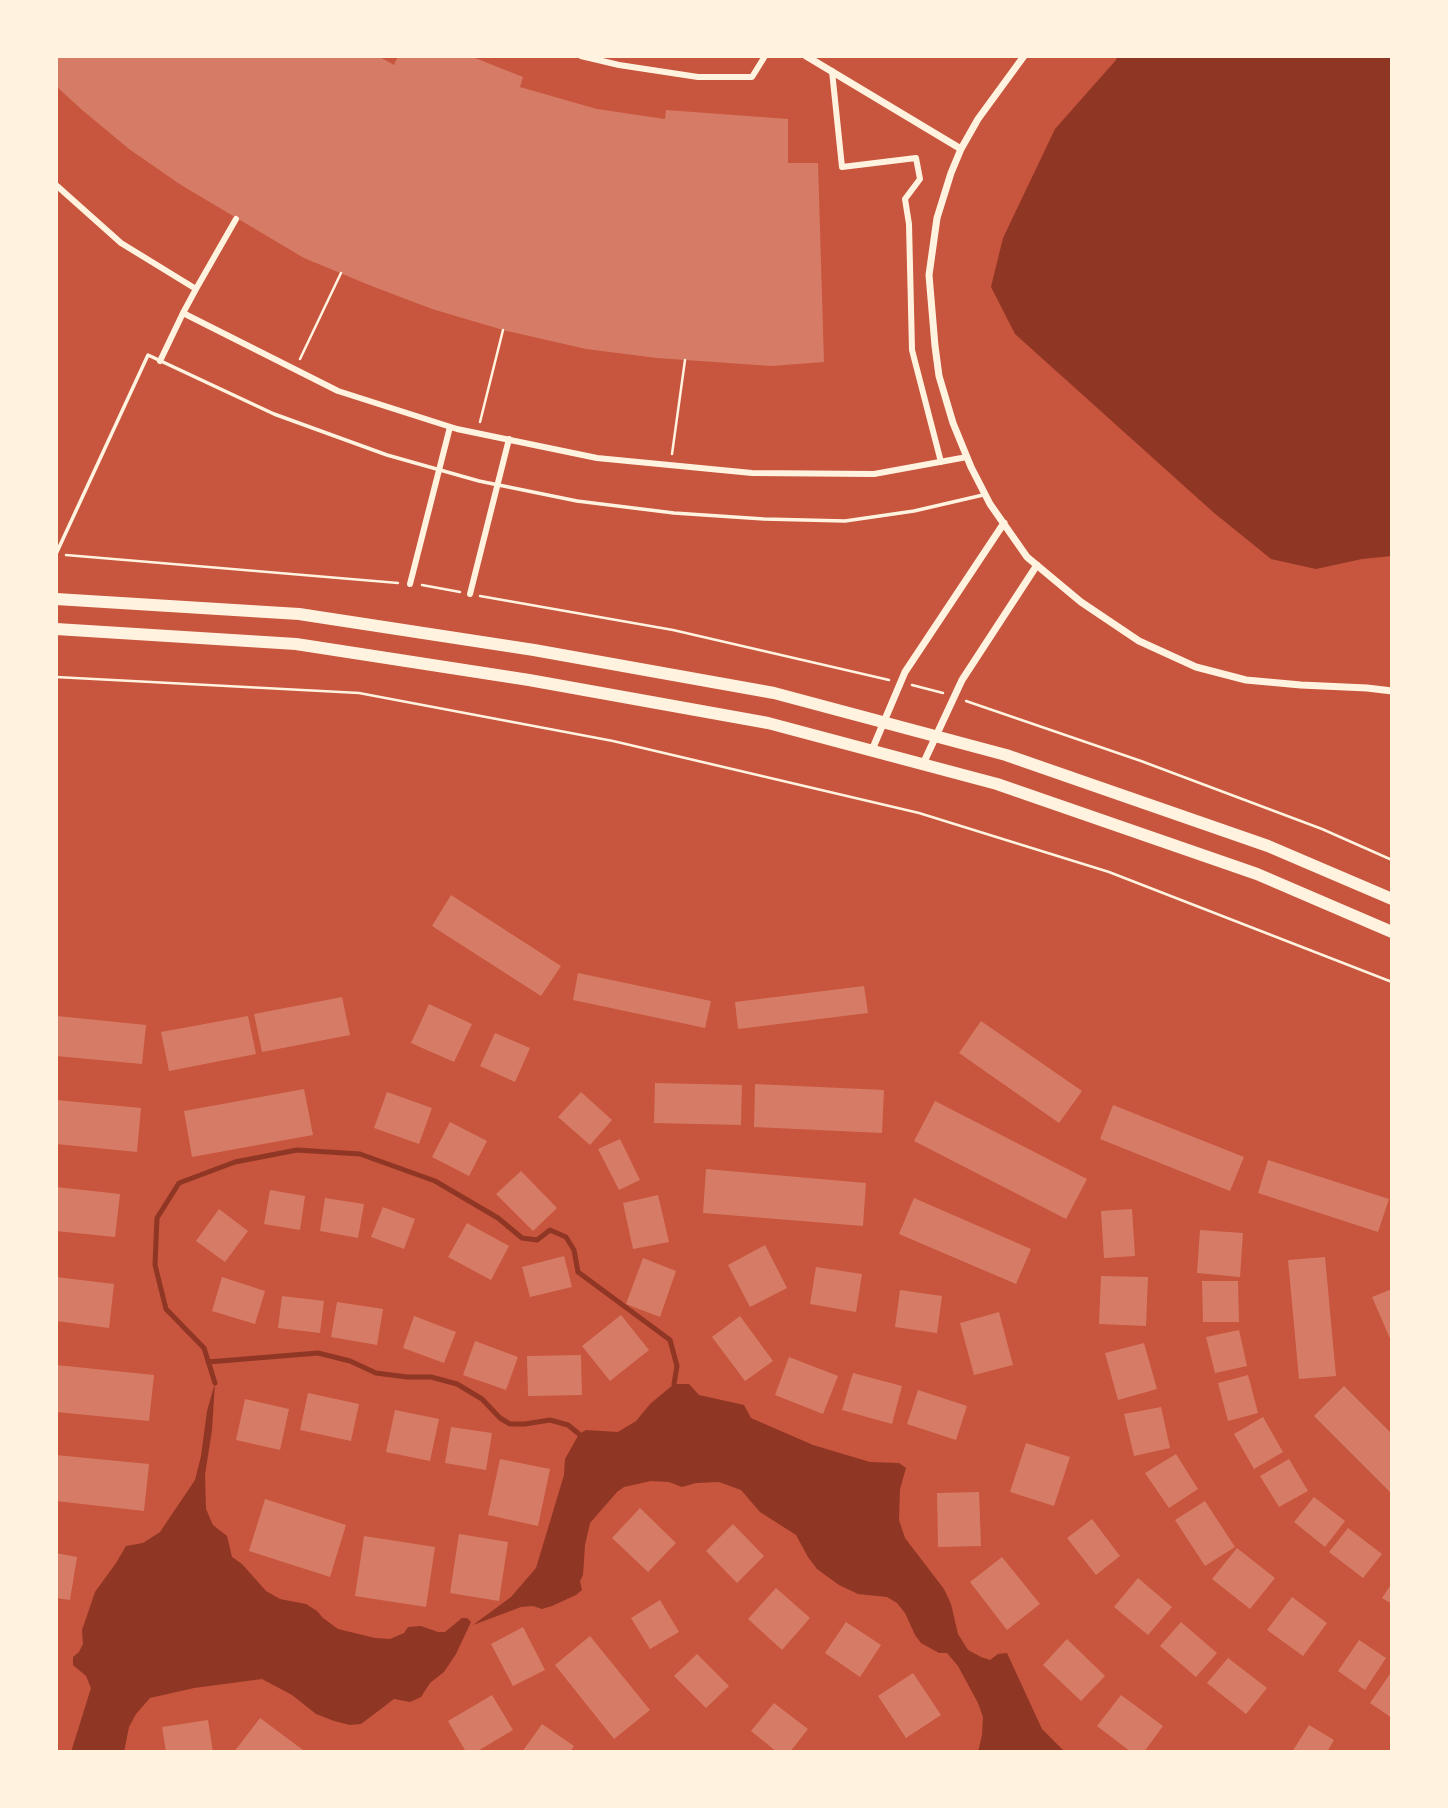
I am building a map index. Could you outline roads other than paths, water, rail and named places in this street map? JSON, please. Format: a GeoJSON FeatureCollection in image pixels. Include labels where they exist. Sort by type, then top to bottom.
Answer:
{"type":"FeatureCollection","features":[{"type":"Feature","properties":{"kind":"main road"},"geometry":{"type":"LineString","coordinates":[[56,599],[312,616],[534,650],[774,693],[1006,755],[1268,846],[1392,899]]}},
{"type":"Feature","properties":{"kind":"main road"},"geometry":{"type":"LineString","coordinates":[[56,629],[296,644],[529,680],[768,723],[997,784],[1257,874],[1392,932]]}},
{"type":"Feature","properties":{"kind":"street"},"geometry":{"type":"LineString","coordinates":[[581,56],[619,65],[698,77],[752,77],[765,56]]}},
{"type":"Feature","properties":{"kind":"street"},"geometry":{"type":"LineString","coordinates":[[806,56],[961,149]]}},
{"type":"Feature","properties":{"kind":"street"},"geometry":{"type":"LineString","coordinates":[[1024,56],[978,118],[961,149],[937,218],[929,275],[939,376],[953,423],[985,495],[1027,557],[1081,602],[1139,641],[1196,667],[1246,680],[1392,691]]}},
{"type":"Feature","properties":{"kind":"street"},"geometry":{"type":"LineString","coordinates":[[832,71],[842,167],[916,159],[919,179],[905,199],[909,224],[912,350],[941,462]]}},
{"type":"Feature","properties":{"kind":"street"},"geometry":{"type":"LineString","coordinates":[[56,185],[121,243],[196,289]]}},
{"type":"Feature","properties":{"kind":"street"},"geometry":{"type":"LineString","coordinates":[[160,361],[183,313],[236,219]]}},
{"type":"Feature","properties":{"kind":"street"},"geometry":{"type":"LineString","coordinates":[[183,313],[338,391],[477,433],[597,458],[752,473],[874,474],[967,457]]}},
{"type":"Feature","properties":{"kind":"street"},"geometry":{"type":"LineString","coordinates":[[410,584],[450,426]]}},
{"type":"Feature","properties":{"kind":"street"},"geometry":{"type":"LineString","coordinates":[[470,594],[509,439]]}},
{"type":"Feature","properties":{"kind":"street"},"geometry":{"type":"LineString","coordinates":[[872,750],[905,672],[1004,523]]}},
{"type":"Feature","properties":{"kind":"street"},"geometry":{"type":"LineString","coordinates":[[923,764],[962,680],[1037,565]]}},
{"type":"Feature","properties":{"kind":"lane"},"geometry":{"type":"LineString","coordinates":[[56,554],[148,355],[274,414],[387,455],[498,485],[577,501],[660,511],[786,520],[845,521],[914,511],[985,495]]}},
{"type":"Feature","properties":{"kind":"waterway"},"geometry":{"type":"LineString","coordinates":[[215,1383],[204,1348],[166,1309],[155,1265],[157,1218],[179,1183],[235,1162],[297,1150],[360,1154],[435,1181],[498,1218],[522,1238],[537,1240],[550,1230],[566,1237],[574,1250],[578,1272],[670,1340],[677,1366],[674,1384]]}},
{"type":"Feature","properties":{"kind":"waterway"},"geometry":{"type":"LineString","coordinates":[[208,1362],[318,1353],[350,1361],[376,1373],[431,1377],[457,1384],[482,1399],[500,1418],[510,1424],[550,1420],[568,1425],[579,1434]]}}]}
